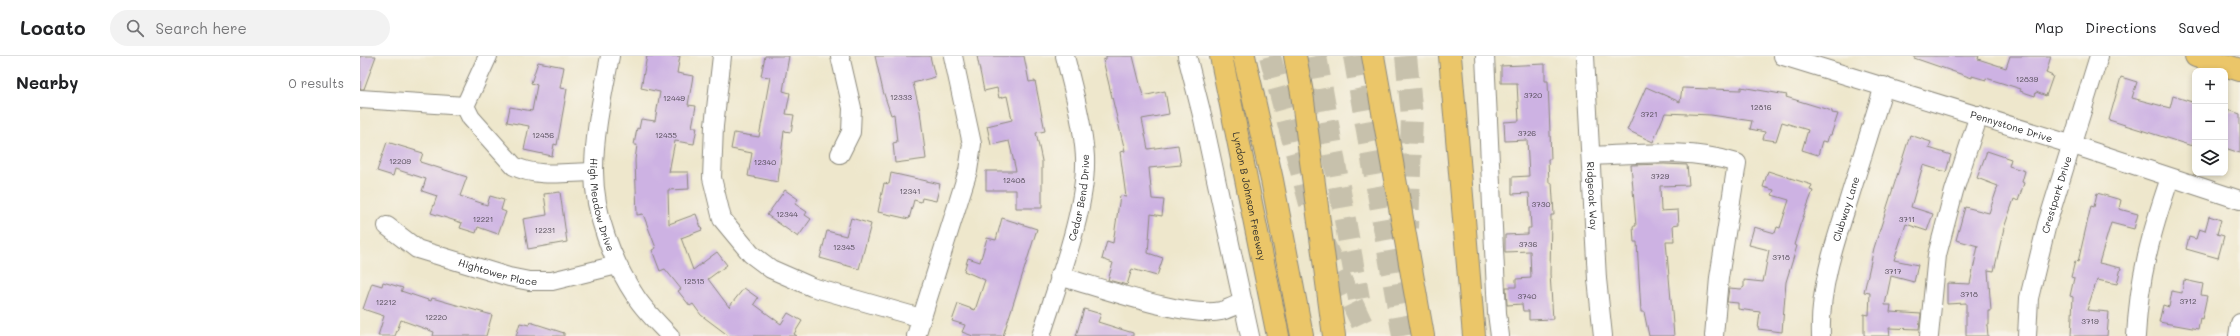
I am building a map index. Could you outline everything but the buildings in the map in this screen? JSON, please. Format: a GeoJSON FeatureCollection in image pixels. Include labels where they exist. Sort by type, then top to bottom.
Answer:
{"type":"FeatureCollection","features":[{"type":"Feature","properties":{"kind":"main road","name":"Lyndon B Johnson Freeway"},"geometry":{"type":"LineString","coordinates":[[1221,56],[1278,336]]}},
{"type":"Feature","properties":{"kind":"main road"},"geometry":{"type":"LineString","coordinates":[[1244,56],[1272,180],[1302,336]]}},
{"type":"Feature","properties":{"kind":"main road"},"geometry":{"type":"LineString","coordinates":[[1295,56],[1302,93],[1334,336]]}},
{"type":"Feature","properties":{"kind":"main road"},"geometry":{"type":"LineString","coordinates":[[1373,56],[1423,336]]}},
{"type":"Feature","properties":{"kind":"main road"},"geometry":{"type":"LineString","coordinates":[[1450,56],[1474,336]]}},
{"type":"Feature","properties":{"kind":"main road"},"geometry":{"type":"LineString","coordinates":[[2196,56],[2240,70]]}},
{"type":"Feature","properties":{"kind":"street"},"geometry":{"type":"LineString","coordinates":[[465,106],[488,56]]}},
{"type":"Feature","properties":{"kind":"street","name":"High Meadow Drive"},"geometry":{"type":"LineString","coordinates":[[610,56],[596,136],[594,172],[597,200],[605,234],[617,265],[636,298],[670,336]]}},
{"type":"Feature","properties":{"kind":"street"},"geometry":{"type":"LineString","coordinates":[[722,56],[714,126],[712,178],[722,219],[751,254],[771,269],[812,286],[921,318]]}},
{"type":"Feature","properties":{"kind":"street"},"geometry":{"type":"LineString","coordinates":[[840,56],[852,108],[851,132],[840,154]]}},
{"type":"Feature","properties":{"kind":"street"},"geometry":{"type":"LineString","coordinates":[[916,336],[968,171],[972,144],[953,56]]}},
{"type":"Feature","properties":{"kind":"street","name":"Cedar Bend Drive"},"geometry":{"type":"LineString","coordinates":[[1041,336],[1077,215],[1082,191],[1085,158],[1082,132],[1065,56]]}},
{"type":"Feature","properties":{"kind":"street"},"geometry":{"type":"LineString","coordinates":[[1187,56],[1203,119],[1250,336]]}},
{"type":"Feature","properties":{"kind":"street"},"geometry":{"type":"LineString","coordinates":[[1484,56],[1497,313],[1500,336]]}},
{"type":"Feature","properties":{"kind":"street","name":"Ridgeoak Way"},"geometry":{"type":"LineString","coordinates":[[1585,56],[1597,279],[1603,336]]}},
{"type":"Feature","properties":{"kind":"street","name":"Pennystone Drive"},"geometry":{"type":"LineString","coordinates":[[1783,56],[1979,115],[2240,200]]}},
{"type":"Feature","properties":{"kind":"street","name":"Crestpark Drive"},"geometry":{"type":"LineString","coordinates":[[2028,336],[2032,280],[2047,224],[2073,145],[2099,56]]}},
{"type":"Feature","properties":{"kind":"street","name":"Clubway Lane"},"geometry":{"type":"LineString","coordinates":[[1821,336],[1820,322],[1825,286],[1834,247],[1884,86]]}},
{"type":"Feature","properties":{"kind":"street"},"geometry":{"type":"LineString","coordinates":[[360,99],[465,106]]}},
{"type":"Feature","properties":{"kind":"street"},"geometry":{"type":"LineString","coordinates":[[465,106],[471,118],[514,166],[522,171],[594,172]]}},
{"type":"Feature","properties":{"kind":"street"},"geometry":{"type":"LineString","coordinates":[[1929,336],[1937,255],[1954,191],[1979,115]]}},
{"type":"Feature","properties":{"kind":"street"},"geometry":{"type":"LineString","coordinates":[[1591,156],[1682,152],[1720,157],[1737,163],[1718,278],[1714,336]]}},
{"type":"Feature","properties":{"kind":"street"},"geometry":{"type":"LineString","coordinates":[[2136,336],[2140,280],[2145,257],[2170,178]]}},
{"type":"Feature","properties":{"kind":"street","name":"Hightower Place"},"geometry":{"type":"LineString","coordinates":[[386,226],[417,249],[509,277],[529,281],[552,281],[617,265]]}},
{"type":"Feature","properties":{"kind":"street"},"geometry":{"type":"LineString","coordinates":[[1059,276],[1178,309],[1201,312],[1220,311],[1243,302]]}},
{"type":"Feature","properties":{"kind":"street"},"geometry":{"type":"LineString","coordinates":[[2238,336],[2240,323]]}},
{"type":"Feature","properties":{"kind":"tunnel"},"geometry":{"type":"LineString","coordinates":[[1270,56],[1310,204]]}},
{"type":"Feature","properties":{"kind":"tunnel"},"geometry":{"type":"LineString","coordinates":[[1316,56],[1359,299]]}},
{"type":"Feature","properties":{"kind":"tunnel"},"geometry":{"type":"LineString","coordinates":[[1354,56],[1403,336]]}},
{"type":"Feature","properties":{"kind":"tunnel"},"geometry":{"type":"LineString","coordinates":[[1406,56],[1412,116],[1408,228]]}},
{"type":"Feature","properties":{"kind":"tunnel"},"geometry":{"type":"LineString","coordinates":[[1324,244],[1364,328]]}}]}
